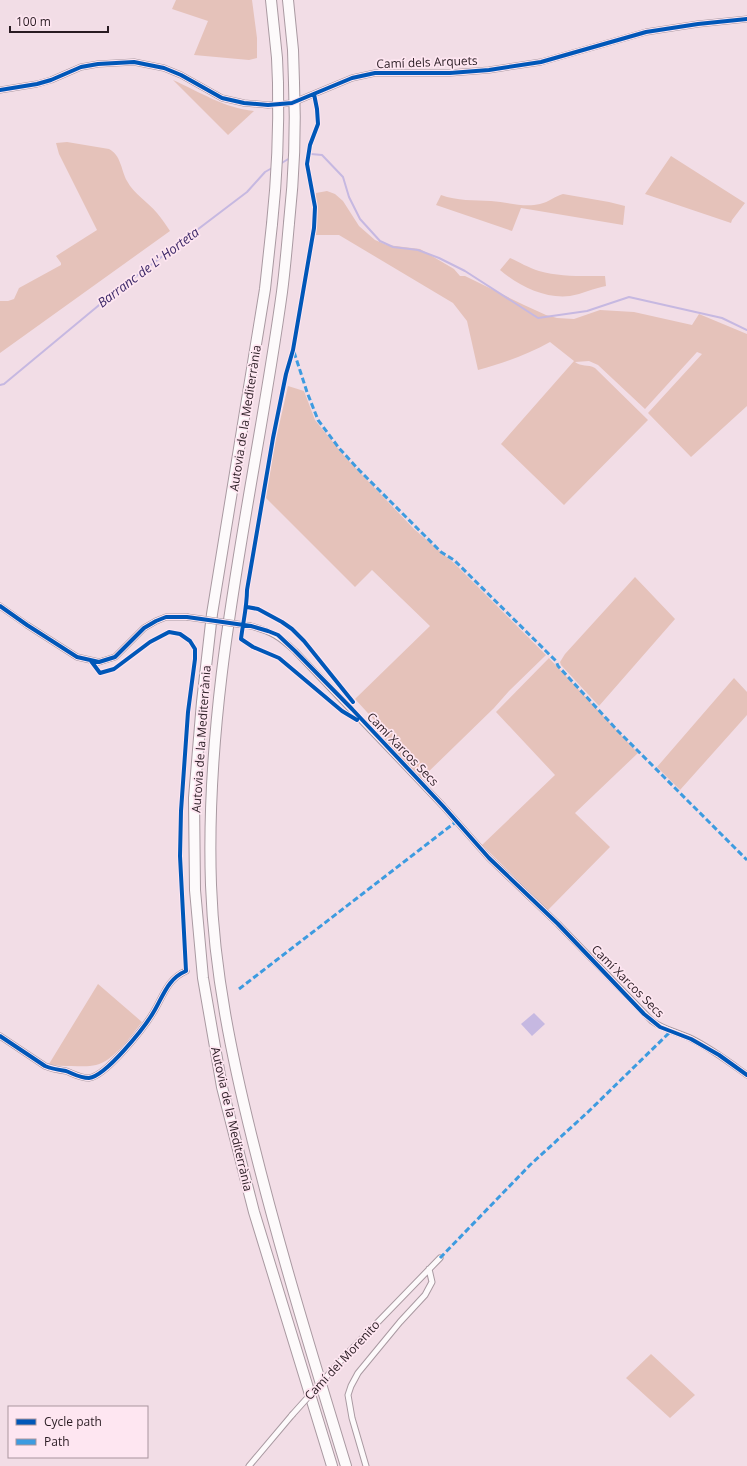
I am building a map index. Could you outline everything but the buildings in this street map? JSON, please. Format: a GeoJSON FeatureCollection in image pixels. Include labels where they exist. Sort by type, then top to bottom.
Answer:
{"type":"FeatureCollection","features":[{"type":"Feature","properties":{"kind":"highway","name":"Autovia de la Mediterrània"},"geometry":{"type":"LineString","coordinates":[[272,0],[278,83],[275,204],[260,321],[212,614],[202,694],[194,798],[195,890],[203,978],[222,1087],[254,1212],[332,1466]]}},
{"type":"Feature","properties":{"kind":"highway","name":"Autovia de la Mediterrània"},"geometry":{"type":"LineString","coordinates":[[288,0],[293,50],[295,112],[292,202],[282,290],[229,616],[219,698],[212,794],[211,886],[219,974],[238,1081],[268,1204],[346,1466]]}},
{"type":"Feature","properties":{"kind":"street","name":"Camí dels Arquets"},"geometry":{"type":"LineString","coordinates":[[0,90],[37,84],[51,80],[81,67],[98,64],[134,62],[164,68],[181,75],[222,98],[244,103],[268,105],[292,103],[352,78],[375,73],[450,73],[489,70],[541,62],[646,32],[698,24],[747,19]]}},
{"type":"Feature","properties":{"kind":"street","name":"Camí Xarcos Secs"},"geometry":{"type":"LineString","coordinates":[[0,606],[77,657],[99,662],[115,657],[144,628],[166,617],[187,617],[251,626],[278,635],[444,806],[489,858],[558,924],[652,1021],[660,1027],[691,1039],[704,1046],[747,1075]]}},
{"type":"Feature","properties":{"kind":"street"},"geometry":{"type":"LineString","coordinates":[[0,1036],[46,1066],[80,1077],[91,1078],[110,1065],[125,1049],[152,1015],[172,979],[186,971]]}},
{"type":"Feature","properties":{"kind":"street","name":"Camí del Morenito"},"geometry":{"type":"LineString","coordinates":[[249,1466],[292,1414],[345,1356],[440,1258]]}},
{"type":"Feature","properties":{"kind":"street"},"geometry":{"type":"LineString","coordinates":[[366,1466],[352,1418],[348,1395],[350,1386],[362,1368],[400,1322],[425,1295],[432,1282],[429,1269]]}},
{"type":"Feature","properties":{"kind":"shaded area"},"geometry":{"type":"Polygon","coordinates":[[[176,0],[252,0],[257,38],[257,58],[249,60],[194,55],[208,21],[172,9],[176,0]]]}},
{"type":"Feature","properties":{"kind":"shaded area"},"geometry":{"type":"Polygon","coordinates":[[[173,80],[232,107],[254,111],[228,135],[173,80]]]}},
{"type":"Feature","properties":{"kind":"shaded area"},"geometry":{"type":"Polygon","coordinates":[[[67,142],[109,149],[113,152],[118,159],[130,186],[150,205],[170,231],[0,353],[0,301],[14,299],[19,288],[61,265],[56,256],[97,230],[59,154],[56,143],[67,142]]]}},
{"type":"Feature","properties":{"kind":"shaded area"},"geometry":{"type":"Polygon","coordinates":[[[671,156],[745,203],[731,223],[645,194],[671,156]]]}},
{"type":"Feature","properties":{"kind":"shaded area"},"geometry":{"type":"Polygon","coordinates":[[[327,191],[335,194],[343,201],[359,226],[375,240],[387,245],[420,249],[454,269],[460,276],[465,276],[546,315],[557,318],[574,319],[600,310],[634,312],[692,325],[699,314],[747,334],[747,406],[691,457],[648,413],[702,354],[697,352],[645,409],[598,365],[589,361],[575,362],[595,368],[648,420],[564,505],[501,444],[574,361],[550,342],[515,358],[478,370],[467,321],[453,303],[339,235],[315,235],[316,193],[327,191]]]}},
{"type":"Feature","properties":{"kind":"shaded area"},"geometry":{"type":"Polygon","coordinates":[[[563,194],[625,206],[623,225],[521,208],[512,231],[436,205],[441,195],[459,199],[534,205],[543,203],[563,194]]]}},
{"type":"Feature","properties":{"kind":"shaded area"},"geometry":{"type":"Polygon","coordinates":[[[510,258],[547,273],[572,276],[605,276],[606,286],[570,296],[542,293],[524,286],[500,270],[510,258]]]}},
{"type":"Feature","properties":{"kind":"shaded area"},"geometry":{"type":"Polygon","coordinates":[[[288,386],[304,391],[315,420],[345,457],[414,529],[454,563],[546,655],[421,779],[373,727],[377,723],[355,699],[430,626],[372,570],[355,587],[266,498],[273,452],[288,386]]]}},
{"type":"Feature","properties":{"kind":"shaded area"},"geometry":{"type":"Polygon","coordinates":[[[635,577],[675,619],[599,706],[561,665],[560,662],[565,654],[635,577]]]}},
{"type":"Feature","properties":{"kind":"shaded area"},"geometry":{"type":"Polygon","coordinates":[[[549,658],[638,753],[575,813],[610,847],[548,910],[482,845],[555,775],[496,712],[549,658]]]}},
{"type":"Feature","properties":{"kind":"shaded area"},"geometry":{"type":"Polygon","coordinates":[[[734,678],[747,692],[747,715],[680,790],[657,767],[734,678]]]}},
{"type":"Feature","properties":{"kind":"shaded area"},"geometry":{"type":"Polygon","coordinates":[[[98,984],[142,1022],[122,1047],[103,1063],[87,1066],[60,1066],[49,1064],[98,984]]]}},
{"type":"Feature","properties":{"kind":"shaded area"},"geometry":{"type":"Polygon","coordinates":[[[534,1013],[545,1024],[532,1036],[521,1024],[534,1013]]]}},
{"type":"Feature","properties":{"kind":"shaded area"},"geometry":{"type":"Polygon","coordinates":[[[651,1354],[695,1395],[670,1418],[626,1378],[651,1354]]]}},
{"type":"Feature","properties":{"kind":"waterway"},"geometry":{"type":"LineString","coordinates":[[311,154],[322,155],[343,177],[349,197],[360,219],[380,241],[393,247],[418,250],[439,258],[465,271],[538,318],[587,311],[629,297],[722,318],[747,330]]}},
{"type":"Feature","properties":{"kind":"waterway","name":"Barranc de L' Horteta"},"geometry":{"type":"LineString","coordinates":[[280,164],[290,158]]}},
{"type":"Feature","properties":{"kind":"waterway","name":"Barranc de L' Horteta"},"geometry":{"type":"LineString","coordinates":[[0,385],[4,384],[110,296],[247,192],[265,172],[272,168]]}},
{"type":"Feature","properties":{"kind":"marked path"},"geometry":{"type":"LineString","coordinates":[[294,352],[318,420],[339,448],[441,552],[454,560],[556,661],[558,666],[618,731],[747,860]]}},
{"type":"Feature","properties":{"kind":"marked path"},"geometry":{"type":"LineString","coordinates":[[239,989],[457,821]]}},
{"type":"Feature","properties":{"kind":"marked path"},"geometry":{"type":"LineString","coordinates":[[440,1258],[530,1165],[588,1112],[670,1032]]}},
{"type":"Feature","properties":{"kind":"cycle path"},"geometry":{"type":"LineString","coordinates":[[0,90],[37,84],[51,80],[81,67],[98,64],[134,62],[164,68],[181,75],[222,98],[244,103],[268,105],[292,103],[352,78],[375,73],[450,73],[489,70],[541,62],[646,32],[698,24],[747,19]]}},
{"type":"Feature","properties":{"kind":"cycle path"},"geometry":{"type":"LineString","coordinates":[[314,94],[318,124],[310,145],[307,164],[315,207],[314,228],[293,350],[286,374],[273,438],[247,590],[241,639],[253,647],[279,658],[342,711],[357,720]]}},
{"type":"Feature","properties":{"kind":"cycle path"},"geometry":{"type":"LineString","coordinates":[[0,606],[77,657],[99,662],[115,657],[144,628],[166,617],[187,617],[251,626],[278,635],[352,709],[443,806],[489,858],[558,924],[644,1014],[660,1027],[691,1039],[719,1055],[747,1075]]}},
{"type":"Feature","properties":{"kind":"cycle path"},"geometry":{"type":"LineString","coordinates":[[247,607],[258,609],[292,629],[304,641],[353,702]]}},
{"type":"Feature","properties":{"kind":"cycle path"},"geometry":{"type":"LineString","coordinates":[[0,1036],[45,1066],[66,1071],[80,1077],[89,1078],[105,1069],[124,1050],[157,1007],[166,989],[174,979],[186,971],[180,856],[181,811],[188,712],[195,649],[190,641],[180,634],[169,632],[150,642],[114,669],[100,673],[91,661]]}}]}
